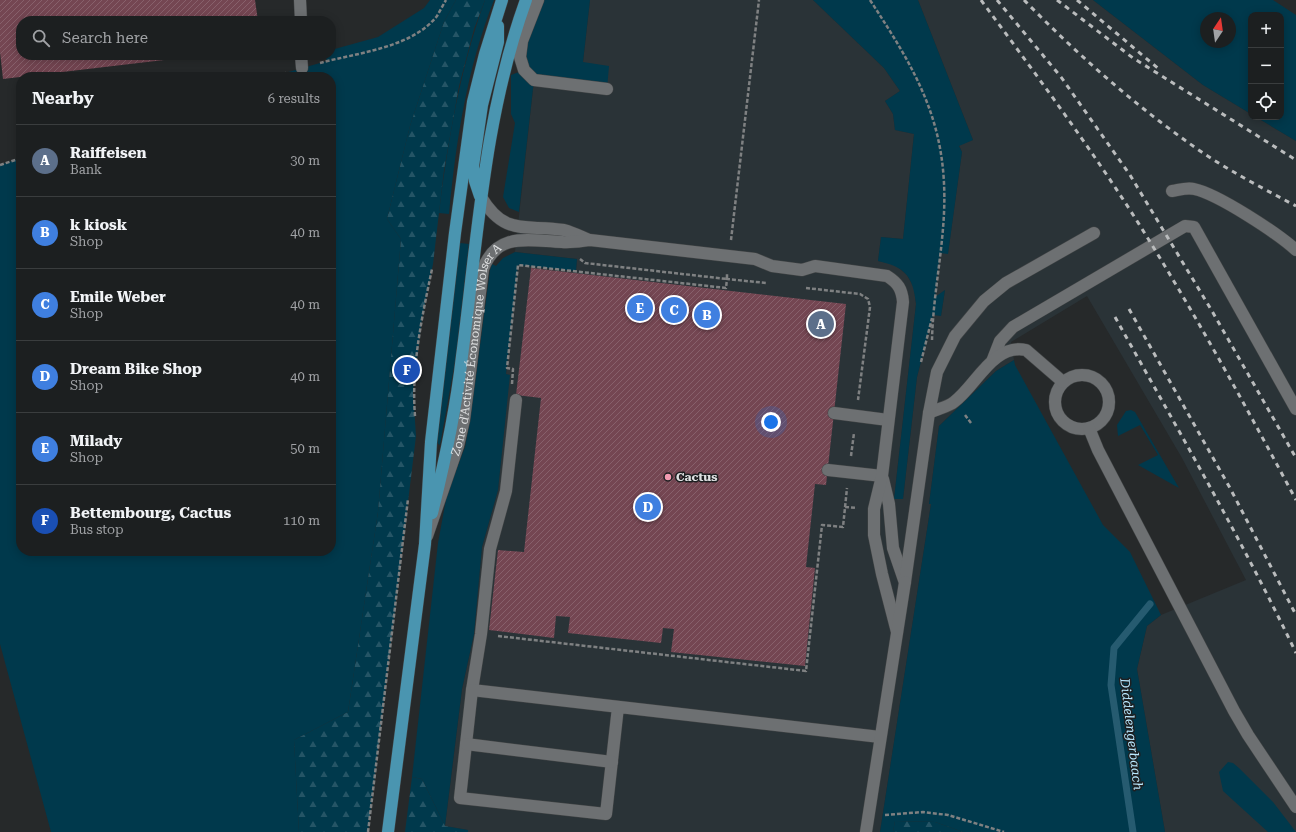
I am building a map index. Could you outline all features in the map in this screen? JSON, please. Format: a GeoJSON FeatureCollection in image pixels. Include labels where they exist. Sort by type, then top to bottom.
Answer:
{"type":"FeatureCollection","features":[{"type":"Feature","properties":{"kind":"main road"},"geometry":{"type":"LineString","coordinates":[[425,544],[454,418],[488,143],[499,86],[511,42],[526,0]]}},
{"type":"Feature","properties":{"kind":"main road"},"geometry":{"type":"LineString","coordinates":[[481,197],[475,181],[473,166],[482,106],[498,42],[500,5]]}},
{"type":"Feature","properties":{"kind":"main road"},"geometry":{"type":"LineString","coordinates":[[388,832],[425,544],[431,442],[454,233],[473,102],[500,5]]}},
{"type":"Feature","properties":{"kind":"street"},"geometry":{"type":"LineString","coordinates":[[300,0],[301,16]]}},
{"type":"Feature","properties":{"kind":"street"},"geometry":{"type":"LineString","coordinates":[[538,0],[522,41],[520,57],[524,70],[534,80],[607,89]]}},
{"type":"Feature","properties":{"kind":"street"},"geometry":{"type":"LineString","coordinates":[[302,60],[302,68]]}},
{"type":"Feature","properties":{"kind":"street"},"geometry":{"type":"LineString","coordinates":[[1172,190],[1192,188],[1211,194],[1281,237],[1296,250]]}},
{"type":"Feature","properties":{"kind":"street","name":"Zone d'Activité Économique Wolser A"},"geometry":{"type":"LineString","coordinates":[[481,197],[490,212],[501,222],[521,227],[565,231],[590,240]]}},
{"type":"Feature","properties":{"kind":"street"},"geometry":{"type":"LineString","coordinates":[[929,412],[954,402],[993,359],[1000,341],[1013,327],[1055,300],[1185,226],[1194,227],[1296,409]]}},
{"type":"Feature","properties":{"kind":"street","name":"Zone d'Activité Économique Wolser A"},"geometry":{"type":"LineString","coordinates":[[866,832],[898,632],[929,412],[937,372],[955,336],[984,301],[1006,283],[1094,232]]}},
{"type":"Feature","properties":{"kind":"street","name":"Zone d'Activité Économique Wolser A"},"geometry":{"type":"LineString","coordinates":[[425,544],[458,446],[464,420],[483,270],[488,257],[508,242],[520,239],[564,242],[590,240],[755,259],[772,266],[802,270],[815,266],[887,276],[896,282],[902,292],[903,302],[882,476],[874,509],[874,535],[882,574],[898,632]]}},
{"type":"Feature","properties":{"kind":"street"},"geometry":{"type":"LineString","coordinates":[[993,359],[1013,350],[1026,350],[1063,382]]}},
{"type":"Feature","properties":{"kind":"street"},"geometry":{"type":"LineString","coordinates":[[1087,374],[1096,378],[1103,384],[1108,392],[1110,401],[1109,410],[1098,425],[1080,429],[1072,427],[1058,415],[1055,407],[1055,398],[1063,382],[1070,377],[1087,374]]}},
{"type":"Feature","properties":{"kind":"street"},"geometry":{"type":"LineString","coordinates":[[516,400],[506,491],[490,549],[481,634],[472,690],[460,798],[606,814],[618,707]]}},
{"type":"Feature","properties":{"kind":"street"},"geometry":{"type":"LineString","coordinates":[[834,413],[888,420]]}},
{"type":"Feature","properties":{"kind":"street"},"geometry":{"type":"LineString","coordinates":[[1089,428],[1098,450],[1234,711],[1248,735],[1296,806]]}},
{"type":"Feature","properties":{"kind":"street"},"geometry":{"type":"LineString","coordinates":[[828,470],[882,476]]}},
{"type":"Feature","properties":{"kind":"street","name":"Zone d'Activité Économique Wolser A"},"geometry":{"type":"LineString","coordinates":[[882,476],[889,504],[893,548],[904,582]]}},
{"type":"Feature","properties":{"kind":"street"},"geometry":{"type":"LineString","coordinates":[[472,690],[880,737]]}},
{"type":"Feature","properties":{"kind":"street"},"geometry":{"type":"LineString","coordinates":[[466,744],[612,762]]}},
{"type":"Feature","properties":{"kind":"path"},"geometry":{"type":"LineString","coordinates":[[288,72],[383,49],[423,30],[437,16],[446,0]]}},
{"type":"Feature","properties":{"kind":"path"},"geometry":{"type":"LineString","coordinates":[[507,368],[518,265],[726,288],[759,0]]}},
{"type":"Feature","properties":{"kind":"path"},"geometry":{"type":"LineString","coordinates":[[870,0],[904,52],[921,87],[935,122],[943,164],[944,213],[933,314],[932,344]]}},
{"type":"Feature","properties":{"kind":"path"},"geometry":{"type":"LineString","coordinates":[[0,165],[16,160]]}},
{"type":"Feature","properties":{"kind":"path"},"geometry":{"type":"LineString","coordinates":[[577,256],[585,263],[774,284]]}},
{"type":"Feature","properties":{"kind":"path"},"geometry":{"type":"LineString","coordinates":[[481,634],[806,671],[822,525],[843,527],[870,307],[868,299],[860,294],[805,288]]}},
{"type":"Feature","properties":{"kind":"path"},"geometry":{"type":"LineString","coordinates":[[845,507],[864,508]]}},
{"type":"Feature","properties":{"kind":"path"},"geometry":{"type":"LineString","coordinates":[[883,816],[923,812],[948,815],[1004,832]]}},
{"type":"Feature","properties":{"kind":"shaded area"},"geometry":{"type":"Polygon","coordinates":[[[590,0],[813,0],[884,68],[900,91],[885,101],[893,114],[895,130],[914,134],[903,239],[881,237],[878,261],[894,264],[907,275],[914,288],[916,304],[894,499],[903,499],[917,377],[933,314],[941,316],[945,290],[935,298],[940,252],[948,253],[962,152],[959,145],[973,140],[918,0],[1093,0],[1203,85],[1248,112],[1248,120],[1261,120],[1296,141],[1296,832],[1165,832],[1137,669],[1147,626],[1161,615],[1246,580],[1182,458],[1087,296],[1011,342],[1014,360],[996,371],[939,426],[929,504],[931,504],[880,832],[468,832],[468,830],[445,826],[462,689],[474,634],[482,547],[498,490],[509,375],[506,374],[518,265],[576,271],[577,259],[515,252],[534,80],[583,62],[590,0]]]}},
{"type":"Feature","properties":{"kind":"green space"},"geometry":{"type":"Polygon","coordinates":[[[430,0],[456,0],[444,22],[410,126],[387,219],[401,239],[378,512],[348,712],[294,740],[299,832],[51,832],[0,644],[0,165],[16,160],[16,556],[336,556],[336,72],[288,72],[327,60],[336,60],[336,49],[378,37],[424,8],[430,0]]]}},
{"type":"Feature","properties":{"kind":"green space"},"geometry":{"type":"Polygon","coordinates":[[[456,0],[485,0],[474,29],[459,86],[444,170],[433,264],[422,318],[413,392],[416,436],[368,832],[299,832],[294,740],[348,712],[378,512],[401,239],[387,219],[410,126],[444,22],[456,0]]]}},
{"type":"Feature","properties":{"kind":"green space"},"geometry":{"type":"Polygon","coordinates":[[[485,0],[494,0],[477,52],[464,105],[455,159],[449,214],[439,213],[446,159],[456,105],[476,26],[485,0]]]}},
{"type":"Feature","properties":{"kind":"green space"},"geometry":{"type":"Polygon","coordinates":[[[538,0],[590,0],[583,62],[609,66],[607,89],[534,80],[519,212],[509,208],[503,197],[515,123],[511,114],[511,75],[524,70],[520,57],[538,0]]]}},
{"type":"Feature","properties":{"kind":"green space"},"geometry":{"type":"Polygon","coordinates":[[[813,0],[918,0],[973,140],[959,146],[962,152],[948,254],[940,253],[935,297],[945,290],[941,316],[933,315],[917,377],[903,499],[894,499],[916,304],[915,294],[913,286],[906,274],[895,266],[878,261],[881,237],[903,239],[914,134],[895,130],[893,114],[885,101],[900,91],[884,68],[813,0]]]}},
{"type":"Feature","properties":{"kind":"green space"},"geometry":{"type":"Polygon","coordinates":[[[1093,0],[1273,0],[1296,15],[1296,141],[1261,120],[1284,120],[1284,12],[1248,12],[1248,112],[1203,85],[1093,0]]]}},
{"type":"Feature","properties":{"kind":"green space"},"geometry":{"type":"Polygon","coordinates":[[[460,243],[469,244],[456,356],[440,445],[437,443],[460,243]]]}},
{"type":"Feature","properties":{"kind":"green space"},"geometry":{"type":"Polygon","coordinates":[[[515,252],[577,259],[576,271],[518,265],[506,374],[510,375],[498,490],[482,547],[474,634],[462,689],[445,826],[422,779],[412,777],[438,543],[447,494],[465,447],[490,270],[492,264],[496,266],[503,258],[515,252]]]}},
{"type":"Feature","properties":{"kind":"green space"},"geometry":{"type":"Polygon","coordinates":[[[1014,360],[1015,365],[1103,525],[1130,552],[1161,615],[1147,626],[1137,669],[1165,832],[963,832],[935,822],[895,821],[893,832],[880,832],[931,504],[929,504],[939,426],[996,371],[1014,360]]]}},
{"type":"Feature","properties":{"kind":"green space"},"geometry":{"type":"Polygon","coordinates":[[[1131,410],[1135,412],[1179,488],[1138,465],[1158,455],[1140,425],[1118,436],[1117,425],[1126,411],[1131,410]]]}},
{"type":"Feature","properties":{"kind":"green space"},"geometry":{"type":"Polygon","coordinates":[[[1228,762],[1233,763],[1239,768],[1273,802],[1296,832],[1268,832],[1223,791],[1219,772],[1228,762]]]}},
{"type":"Feature","properties":{"kind":"green space"},"geometry":{"type":"Polygon","coordinates":[[[412,777],[422,779],[445,826],[468,830],[468,832],[405,832],[412,777]]]}},
{"type":"Feature","properties":{"kind":"green space"},"geometry":{"type":"Polygon","coordinates":[[[895,821],[935,822],[963,832],[893,832],[895,821]]]}},
{"type":"Feature","properties":{"kind":"building"},"geometry":{"type":"Polygon","coordinates":[[[0,0],[255,0],[257,16],[16,16],[16,60],[164,60],[62,72],[16,72],[16,77],[3,79],[0,52],[0,0]]]}},
{"type":"Feature","properties":{"kind":"building"},"geometry":{"type":"Polygon","coordinates":[[[531,268],[846,304],[826,485],[815,484],[806,567],[815,568],[805,666],[671,652],[674,629],[663,628],[661,643],[568,633],[570,617],[556,616],[554,638],[489,630],[498,550],[524,552],[541,398],[516,395],[531,268]]]}},
{"type":"Feature","properties":{"kind":"waterway","name":"Diddelengerbaach"},"geometry":{"type":"LineString","coordinates":[[1133,832],[1111,685],[1114,648],[1150,604]]}},
{"type":"Feature","properties":{"kind":"railway"},"geometry":{"type":"LineString","coordinates":[[981,0],[1069,121],[1132,213],[1208,339],[1296,500]]}},
{"type":"Feature","properties":{"kind":"railway"},"geometry":{"type":"LineString","coordinates":[[997,0],[1061,77],[1130,175],[1212,311],[1296,458]]}},
{"type":"Feature","properties":{"kind":"railway"},"geometry":{"type":"LineString","coordinates":[[1024,0],[1111,82],[1158,120],[1217,162],[1296,206]]}},
{"type":"Feature","properties":{"kind":"railway"},"geometry":{"type":"LineString","coordinates":[[1057,0],[1133,58],[1296,160]]}},
{"type":"Feature","properties":{"kind":"railway"},"geometry":{"type":"LineString","coordinates":[[1077,0],[1160,70]]}},
{"type":"Feature","properties":{"kind":"railway"},"geometry":{"type":"LineString","coordinates":[[1129,309],[1230,488],[1296,615]]}},
{"type":"Feature","properties":{"kind":"railway"},"geometry":{"type":"LineString","coordinates":[[1115,317],[1231,525],[1296,653]]}},
{"type":"Feature","properties":{"kind":"place","name":"Milady"},"geometry":{"type":"Point","coordinates":[640,308]}},
{"type":"Feature","properties":{"kind":"place","name":"Emile Weber"},"geometry":{"type":"Point","coordinates":[674,310]}},
{"type":"Feature","properties":{"kind":"place","name":"k kiosk"},"geometry":{"type":"Point","coordinates":[707,315]}},
{"type":"Feature","properties":{"kind":"place","name":"Raiffeisen"},"geometry":{"type":"Point","coordinates":[821,324]}},
{"type":"Feature","properties":{"kind":"place","name":"Bettembourg, Cactus"},"geometry":{"type":"Point","coordinates":[407,370]}},
{"type":"Feature","properties":{"kind":"place","name":"Cactus"},"geometry":{"type":"Point","coordinates":[668,477]}},
{"type":"Feature","properties":{"kind":"place","name":"Dream Bike Shop"},"geometry":{"type":"Point","coordinates":[648,507]}}]}
